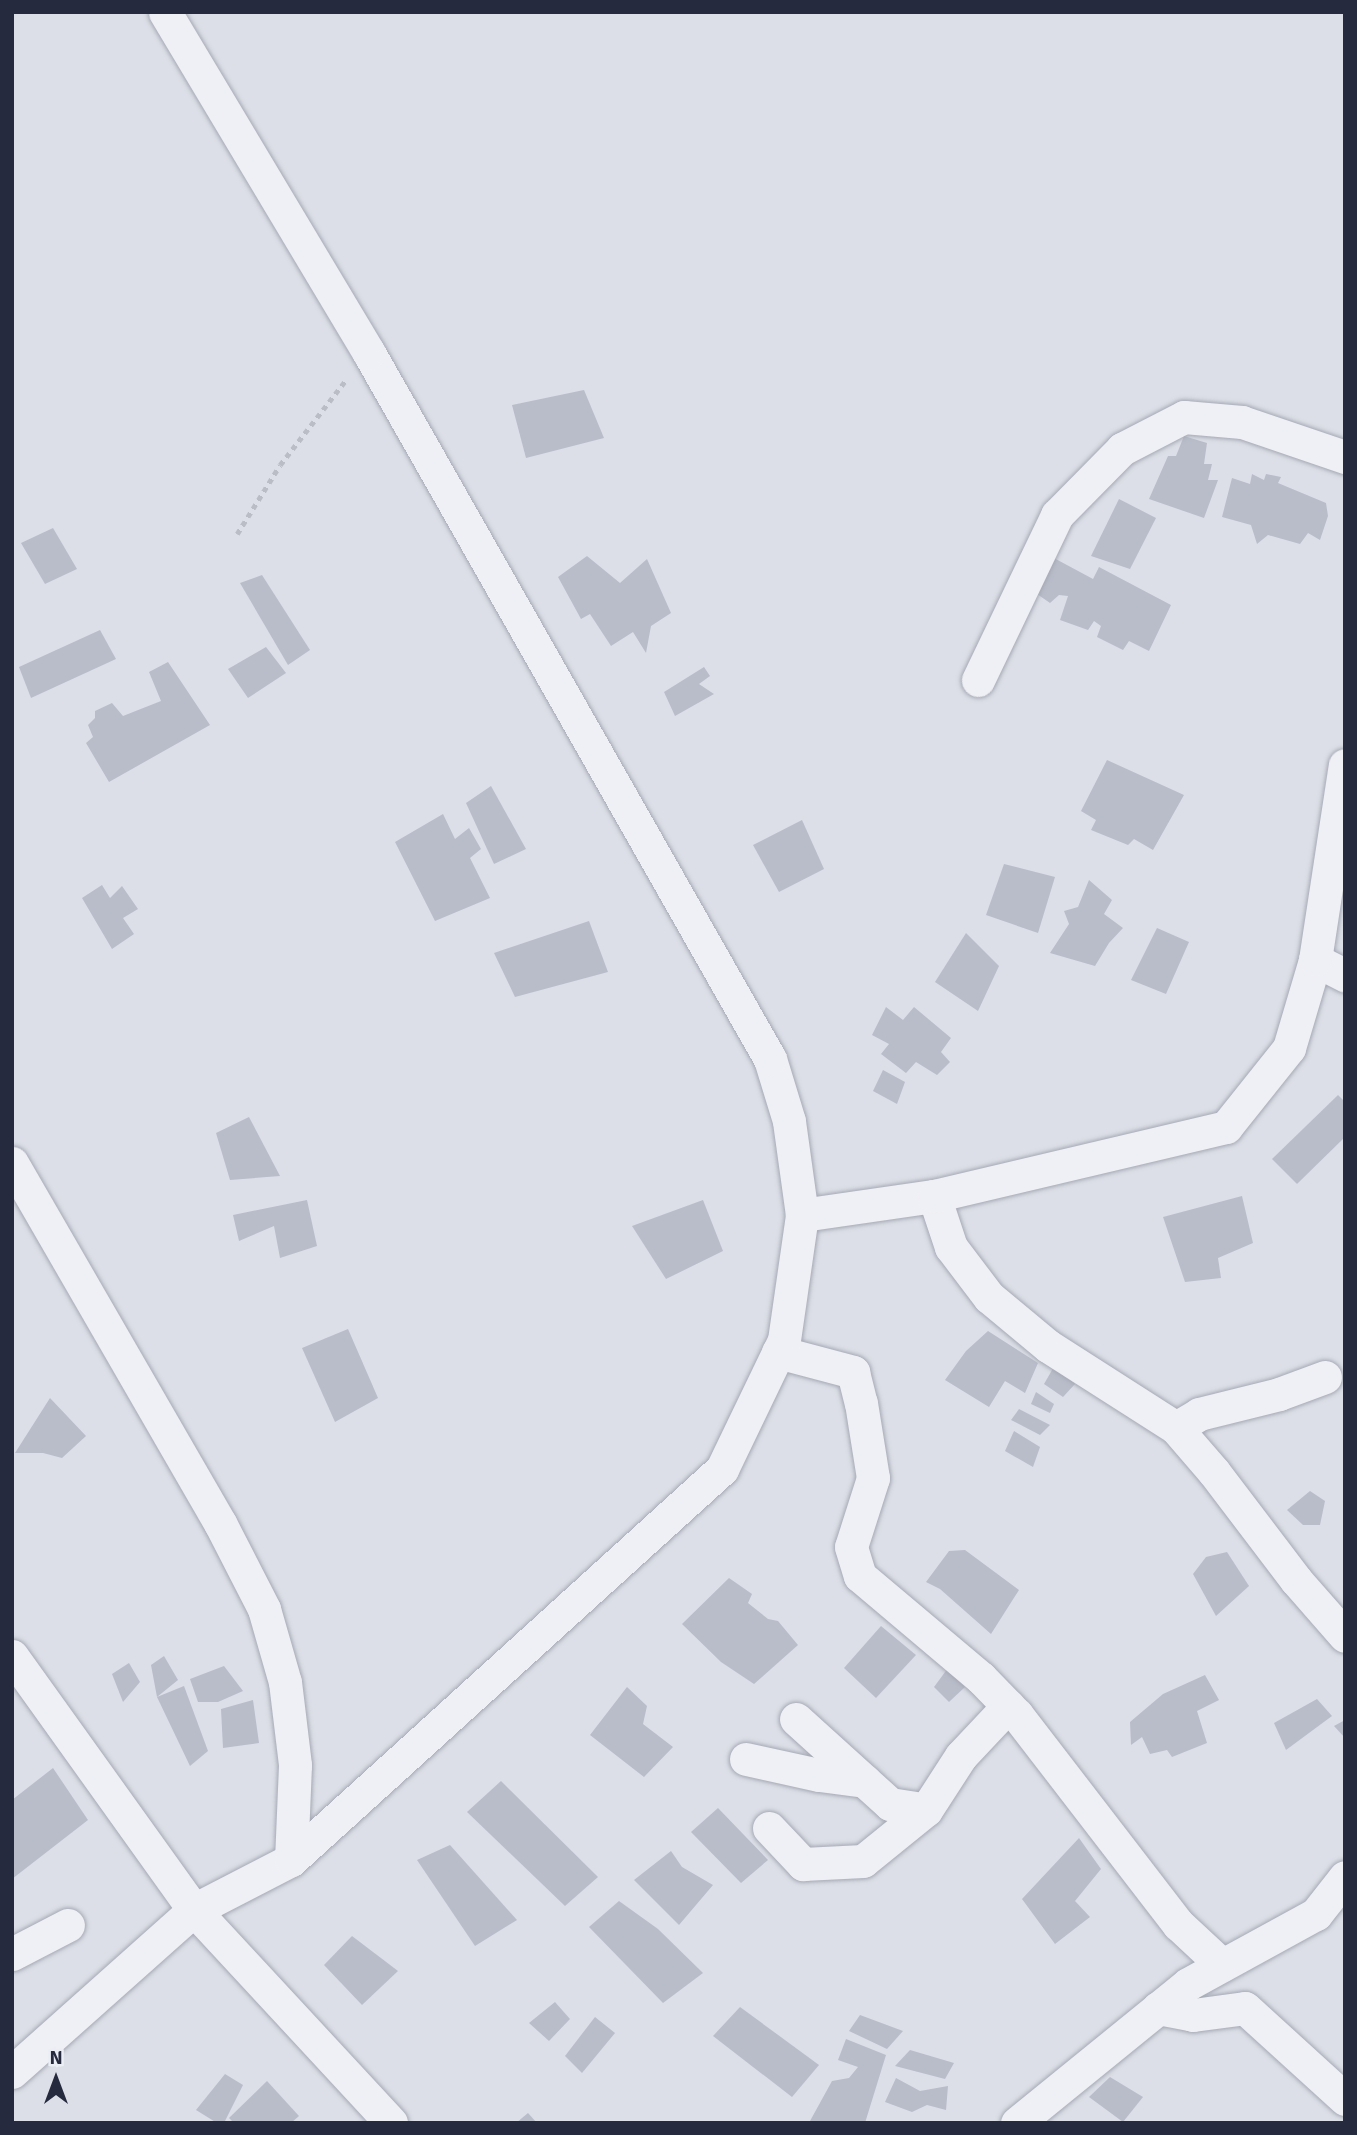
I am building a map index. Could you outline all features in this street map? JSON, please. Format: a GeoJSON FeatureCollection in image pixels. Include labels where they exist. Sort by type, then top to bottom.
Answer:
{"type":"FeatureCollection","features":[{"type":"Feature","properties":{"kind":"street"},"geometry":{"type":"LineString","coordinates":[[12,2072],[194,1910],[291,1860],[722,1469],[784,1340],[802,1215],[789,1121],[770,1059],[369,353],[165,12]]}},
{"type":"Feature","properties":{"kind":"street"},"geometry":{"type":"LineString","coordinates":[[978,680],[1058,515],[1122,449],[1184,417],[1242,422],[1345,457]]}},
{"type":"Feature","properties":{"kind":"street"},"geometry":{"type":"LineString","coordinates":[[802,1215],[934,1196],[1226,1127],[1289,1048],[1315,960],[1345,765]]}},
{"type":"Feature","properties":{"kind":"street"},"geometry":{"type":"LineString","coordinates":[[1315,960],[1345,975]]}},
{"type":"Feature","properties":{"kind":"street"},"geometry":{"type":"LineString","coordinates":[[12,1163],[220,1523],[264,1609],[285,1682],[295,1765],[291,1860]]}},
{"type":"Feature","properties":{"kind":"street"},"geometry":{"type":"LineString","coordinates":[[934,1196],[951,1247],[989,1297],[1048,1346],[1176,1427],[1214,1472],[1296,1580],[1345,1636]]}},
{"type":"Feature","properties":{"kind":"street"},"geometry":{"type":"LineString","coordinates":[[778,1352],[853,1372],[861,1403],[873,1478],[851,1547],[860,1576],[981,1678],[1008,1706],[1178,1924],[1222,1965]]}},
{"type":"Feature","properties":{"kind":"street"},"geometry":{"type":"LineString","coordinates":[[1176,1427],[1199,1415],[1279,1394],[1325,1377]]}},
{"type":"Feature","properties":{"kind":"street"},"geometry":{"type":"LineString","coordinates":[[12,1656],[194,1910],[391,2123]]}},
{"type":"Feature","properties":{"kind":"street"},"geometry":{"type":"LineString","coordinates":[[769,1828],[803,1864],[863,1861],[926,1810],[961,1756],[1008,1706]]}},
{"type":"Feature","properties":{"kind":"street"},"geometry":{"type":"LineString","coordinates":[[796,1719],[890,1804],[926,1810]]}},
{"type":"Feature","properties":{"kind":"street"},"geometry":{"type":"LineString","coordinates":[[746,1759],[819,1775],[865,1781]]}},
{"type":"Feature","properties":{"kind":"street"},"geometry":{"type":"LineString","coordinates":[[1017,2123],[1188,1984],[1316,1914],[1345,1877]]}},
{"type":"Feature","properties":{"kind":"street"},"geometry":{"type":"LineString","coordinates":[[12,1954],[68,1925]]}},
{"type":"Feature","properties":{"kind":"street"},"geometry":{"type":"LineString","coordinates":[[1158,2008],[1194,2015],[1245,2008],[1345,2099]]}},
{"type":"Feature","properties":{"kind":"path"},"geometry":{"type":"LineString","coordinates":[[237,534],[280,465],[323,407],[369,353]]}},
{"type":"Feature","properties":{"kind":"building"},"geometry":{"type":"Polygon","coordinates":[[[584,390],[604,438],[526,458],[512,405],[584,390]]]}},
{"type":"Feature","properties":{"kind":"building"},"geometry":{"type":"Polygon","coordinates":[[[1184,436],[1207,443],[1204,464],[1212,464],[1208,480],[1218,480],[1204,518],[1149,499],[1168,456],[1176,456],[1184,436]]]}},
{"type":"Feature","properties":{"kind":"building"},"geometry":{"type":"Polygon","coordinates":[[[1252,474],[1264,480],[1266,474],[1281,477],[1278,483],[1326,503],[1328,516],[1320,540],[1308,533],[1300,544],[1268,535],[1257,544],[1251,525],[1222,517],[1232,478],[1250,484],[1252,474]]]}},
{"type":"Feature","properties":{"kind":"building"},"geometry":{"type":"Polygon","coordinates":[[[1119,499],[1156,518],[1130,569],[1091,556],[1119,499]]]}},
{"type":"Feature","properties":{"kind":"building"},"geometry":{"type":"Polygon","coordinates":[[[53,528],[77,569],[45,584],[21,543],[53,528]]]}},
{"type":"Feature","properties":{"kind":"building"},"geometry":{"type":"Polygon","coordinates":[[[587,556],[620,583],[647,559],[671,613],[651,626],[646,653],[633,632],[611,646],[590,614],[581,619],[558,577],[587,556]]]}},
{"type":"Feature","properties":{"kind":"building"},"geometry":{"type":"Polygon","coordinates":[[[1052,557],[1093,579],[1099,567],[1171,605],[1149,651],[1129,641],[1123,650],[1097,637],[1101,626],[1094,621],[1088,630],[1060,620],[1068,596],[1059,595],[1050,603],[1037,594],[1052,557]]]}},
{"type":"Feature","properties":{"kind":"building"},"geometry":{"type":"Polygon","coordinates":[[[262,575],[310,650],[288,665],[240,583],[262,575]]]}},
{"type":"Feature","properties":{"kind":"building"},"geometry":{"type":"Polygon","coordinates":[[[100,630],[116,659],[31,698],[19,667],[100,630]]]}},
{"type":"Feature","properties":{"kind":"building"},"geometry":{"type":"Polygon","coordinates":[[[266,647],[286,673],[248,698],[228,669],[266,647]]]}},
{"type":"Feature","properties":{"kind":"building"},"geometry":{"type":"Polygon","coordinates":[[[168,662],[210,725],[109,782],[86,743],[93,737],[88,725],[95,718],[95,711],[112,703],[123,716],[161,701],[149,672],[168,662]]]}},
{"type":"Feature","properties":{"kind":"building"},"geometry":{"type":"Polygon","coordinates":[[[704,667],[710,676],[699,684],[714,694],[675,716],[664,692],[704,667]]]}},
{"type":"Feature","properties":{"kind":"building"},"geometry":{"type":"Polygon","coordinates":[[[1107,760],[1184,795],[1153,850],[1134,839],[1128,845],[1091,830],[1096,820],[1081,811],[1107,760]]]}},
{"type":"Feature","properties":{"kind":"building"},"geometry":{"type":"Polygon","coordinates":[[[491,786],[526,849],[494,864],[466,803],[491,786]]]}},
{"type":"Feature","properties":{"kind":"building"},"geometry":{"type":"Polygon","coordinates":[[[443,814],[455,839],[469,828],[481,849],[470,858],[490,898],[435,921],[395,842],[443,814]]]}},
{"type":"Feature","properties":{"kind":"building"},"geometry":{"type":"Polygon","coordinates":[[[802,820],[824,869],[779,892],[753,845],[802,820]]]}},
{"type":"Feature","properties":{"kind":"building"},"geometry":{"type":"Polygon","coordinates":[[[1004,864],[1055,877],[1038,933],[986,915],[1004,864]]]}},
{"type":"Feature","properties":{"kind":"building"},"geometry":{"type":"Polygon","coordinates":[[[1089,880],[1112,900],[1104,914],[1123,928],[1109,943],[1095,966],[1050,953],[1069,924],[1064,911],[1078,907],[1089,880]]]}},
{"type":"Feature","properties":{"kind":"building"},"geometry":{"type":"Polygon","coordinates":[[[102,885],[110,898],[122,886],[138,909],[123,918],[134,934],[112,949],[82,898],[102,885]]]}},
{"type":"Feature","properties":{"kind":"building"},"geometry":{"type":"Polygon","coordinates":[[[589,921],[608,972],[515,997],[494,953],[589,921]]]}},
{"type":"Feature","properties":{"kind":"building"},"geometry":{"type":"Polygon","coordinates":[[[1157,928],[1189,942],[1166,994],[1131,980],[1157,928]]]}},
{"type":"Feature","properties":{"kind":"building"},"geometry":{"type":"Polygon","coordinates":[[[966,933],[999,966],[978,1011],[935,982],[966,933]]]}},
{"type":"Feature","properties":{"kind":"building"},"geometry":{"type":"Polygon","coordinates":[[[886,1007],[903,1020],[914,1007],[951,1038],[941,1052],[950,1062],[937,1075],[916,1062],[906,1073],[881,1054],[889,1044],[872,1035],[886,1007]]]}},
{"type":"Feature","properties":{"kind":"building"},"geometry":{"type":"Polygon","coordinates":[[[883,1070],[905,1082],[897,1104],[873,1091],[883,1070]]]}},
{"type":"Feature","properties":{"kind":"building"},"geometry":{"type":"Polygon","coordinates":[[[1338,1095],[1345,1102],[1345,1137],[1297,1184],[1272,1159],[1338,1095]]]}},
{"type":"Feature","properties":{"kind":"building"},"geometry":{"type":"Polygon","coordinates":[[[249,1117],[280,1176],[230,1180],[216,1133],[249,1117]]]}},
{"type":"Feature","properties":{"kind":"building"},"geometry":{"type":"Polygon","coordinates":[[[1242,1196],[1253,1243],[1218,1258],[1221,1278],[1185,1282],[1163,1217],[1242,1196]]]}},
{"type":"Feature","properties":{"kind":"building"},"geometry":{"type":"Polygon","coordinates":[[[307,1200],[317,1246],[280,1258],[274,1226],[239,1241],[233,1215],[307,1200]]]}},
{"type":"Feature","properties":{"kind":"building"},"geometry":{"type":"Polygon","coordinates":[[[703,1200],[723,1251],[666,1279],[632,1226],[703,1200]]]}},
{"type":"Feature","properties":{"kind":"building"},"geometry":{"type":"Polygon","coordinates":[[[348,1329],[378,1398],[335,1422],[302,1348],[348,1329]]]}},
{"type":"Feature","properties":{"kind":"building"},"geometry":{"type":"Polygon","coordinates":[[[988,1331],[1038,1363],[1025,1393],[1005,1381],[989,1407],[945,1380],[966,1351],[988,1331]]]}},
{"type":"Feature","properties":{"kind":"building"},"geometry":{"type":"Polygon","coordinates":[[[1055,1365],[1075,1384],[1063,1397],[1044,1384],[1055,1365]]]}},
{"type":"Feature","properties":{"kind":"building"},"geometry":{"type":"Polygon","coordinates":[[[1036,1392],[1054,1404],[1050,1413],[1031,1404],[1036,1392]]]}},
{"type":"Feature","properties":{"kind":"building"},"geometry":{"type":"Polygon","coordinates":[[[50,1398],[86,1436],[62,1458],[43,1453],[15,1453],[50,1398]]]}},
{"type":"Feature","properties":{"kind":"building"},"geometry":{"type":"Polygon","coordinates":[[[1019,1409],[1050,1425],[1040,1435],[1011,1420],[1019,1409]]]}},
{"type":"Feature","properties":{"kind":"building"},"geometry":{"type":"Polygon","coordinates":[[[1014,1431],[1040,1447],[1033,1467],[1005,1451],[1014,1431]]]}},
{"type":"Feature","properties":{"kind":"building"},"geometry":{"type":"Polygon","coordinates":[[[1310,1491],[1325,1501],[1320,1525],[1303,1525],[1287,1510],[1310,1491]]]}},
{"type":"Feature","properties":{"kind":"building"},"geometry":{"type":"Polygon","coordinates":[[[965,1550],[1019,1590],[991,1634],[940,1589],[926,1582],[949,1551],[965,1550]]]}},
{"type":"Feature","properties":{"kind":"building"},"geometry":{"type":"Polygon","coordinates":[[[1227,1552],[1249,1586],[1216,1616],[1193,1574],[1206,1557],[1227,1552]]]}},
{"type":"Feature","properties":{"kind":"building"},"geometry":{"type":"Polygon","coordinates":[[[729,1578],[752,1594],[748,1603],[768,1619],[778,1621],[798,1645],[754,1684],[721,1662],[682,1624],[729,1578]]]}},
{"type":"Feature","properties":{"kind":"building"},"geometry":{"type":"Polygon","coordinates":[[[881,1626],[916,1655],[876,1698],[844,1668],[881,1626]]]}},
{"type":"Feature","properties":{"kind":"building"},"geometry":{"type":"Polygon","coordinates":[[[164,1656],[178,1680],[157,1697],[151,1665],[164,1656]]]}},
{"type":"Feature","properties":{"kind":"building"},"geometry":{"type":"Polygon","coordinates":[[[129,1663],[140,1682],[123,1702],[112,1674],[129,1663]]]}},
{"type":"Feature","properties":{"kind":"building"},"geometry":{"type":"Polygon","coordinates":[[[224,1666],[243,1691],[218,1702],[198,1702],[190,1679],[224,1666]]]}},
{"type":"Feature","properties":{"kind":"building"},"geometry":{"type":"Polygon","coordinates":[[[948,1668],[965,1687],[949,1702],[934,1687],[948,1668]]]}},
{"type":"Feature","properties":{"kind":"building"},"geometry":{"type":"Polygon","coordinates":[[[1205,1675],[1219,1700],[1197,1711],[1207,1743],[1172,1757],[1167,1750],[1150,1754],[1142,1737],[1131,1745],[1130,1722],[1163,1694],[1205,1675]]]}},
{"type":"Feature","properties":{"kind":"building"},"geometry":{"type":"Polygon","coordinates":[[[184,1686],[208,1751],[190,1766],[157,1697],[184,1686]]]}},
{"type":"Feature","properties":{"kind":"building"},"geometry":{"type":"Polygon","coordinates":[[[627,1687],[647,1706],[643,1724],[673,1747],[644,1777],[590,1735],[627,1687]]]}},
{"type":"Feature","properties":{"kind":"building"},"geometry":{"type":"Polygon","coordinates":[[[1317,1699],[1332,1716],[1286,1750],[1274,1723],[1317,1699]]]}},
{"type":"Feature","properties":{"kind":"building"},"geometry":{"type":"Polygon","coordinates":[[[253,1700],[259,1743],[223,1748],[221,1709],[253,1700]]]}},
{"type":"Feature","properties":{"kind":"building"},"geometry":{"type":"Polygon","coordinates":[[[1345,1720],[1345,1738],[1334,1726],[1345,1720]]]}},
{"type":"Feature","properties":{"kind":"building"},"geometry":{"type":"Polygon","coordinates":[[[53,1768],[88,1820],[12,1879],[12,1800],[53,1768]]]}},
{"type":"Feature","properties":{"kind":"building"},"geometry":{"type":"Polygon","coordinates":[[[501,1781],[598,1877],[565,1906],[467,1812],[501,1781]]]}},
{"type":"Feature","properties":{"kind":"building"},"geometry":{"type":"Polygon","coordinates":[[[718,1808],[768,1860],[741,1883],[691,1832],[718,1808]]]}},
{"type":"Feature","properties":{"kind":"building"},"geometry":{"type":"Polygon","coordinates":[[[1079,1838],[1101,1869],[1075,1901],[1090,1917],[1055,1944],[1022,1899],[1079,1838]]]}},
{"type":"Feature","properties":{"kind":"building"},"geometry":{"type":"Polygon","coordinates":[[[450,1845],[517,1920],[475,1946],[417,1860],[450,1845]]]}},
{"type":"Feature","properties":{"kind":"building"},"geometry":{"type":"Polygon","coordinates":[[[671,1851],[682,1867],[713,1885],[679,1925],[634,1880],[671,1851]]]}},
{"type":"Feature","properties":{"kind":"building"},"geometry":{"type":"Polygon","coordinates":[[[619,1901],[658,1929],[703,1973],[663,2003],[589,1927],[619,1901]]]}},
{"type":"Feature","properties":{"kind":"building"},"geometry":{"type":"Polygon","coordinates":[[[352,1936],[398,1971],[362,2005],[324,1965],[352,1936]]]}},
{"type":"Feature","properties":{"kind":"building"},"geometry":{"type":"Polygon","coordinates":[[[555,2002],[570,2019],[549,2041],[529,2023],[555,2002]]]}},
{"type":"Feature","properties":{"kind":"building"},"geometry":{"type":"Polygon","coordinates":[[[740,2007],[819,2065],[792,2097],[713,2036],[740,2007]]]}},
{"type":"Feature","properties":{"kind":"building"},"geometry":{"type":"Polygon","coordinates":[[[860,2015],[903,2031],[887,2049],[849,2031],[860,2015]]]}},
{"type":"Feature","properties":{"kind":"building"},"geometry":{"type":"Polygon","coordinates":[[[595,2017],[615,2033],[582,2073],[565,2056],[595,2017]]]}},
{"type":"Feature","properties":{"kind":"building"},"geometry":{"type":"Polygon","coordinates":[[[846,2039],[886,2055],[865,2123],[810,2121],[832,2081],[849,2078],[858,2067],[838,2060],[846,2039]]]}},
{"type":"Feature","properties":{"kind":"building"},"geometry":{"type":"Polygon","coordinates":[[[910,2050],[954,2063],[945,2079],[895,2066],[910,2050]]]}},
{"type":"Feature","properties":{"kind":"building"},"geometry":{"type":"Polygon","coordinates":[[[225,2074],[243,2085],[224,2123],[217,2123],[196,2110],[225,2074]]]}},
{"type":"Feature","properties":{"kind":"building"},"geometry":{"type":"Polygon","coordinates":[[[1110,2077],[1143,2097],[1123,2122],[1089,2097],[1110,2077]]]}},
{"type":"Feature","properties":{"kind":"building"},"geometry":{"type":"Polygon","coordinates":[[[896,2078],[920,2091],[948,2086],[946,2110],[927,2105],[912,2112],[885,2102],[896,2078]]]}},
{"type":"Feature","properties":{"kind":"building"},"geometry":{"type":"Polygon","coordinates":[[[267,2081],[299,2116],[291,2123],[234,2123],[229,2118],[267,2081]]]}},
{"type":"Feature","properties":{"kind":"building"},"geometry":{"type":"Polygon","coordinates":[[[528,2113],[537,2123],[516,2123],[528,2113]]]}}]}
